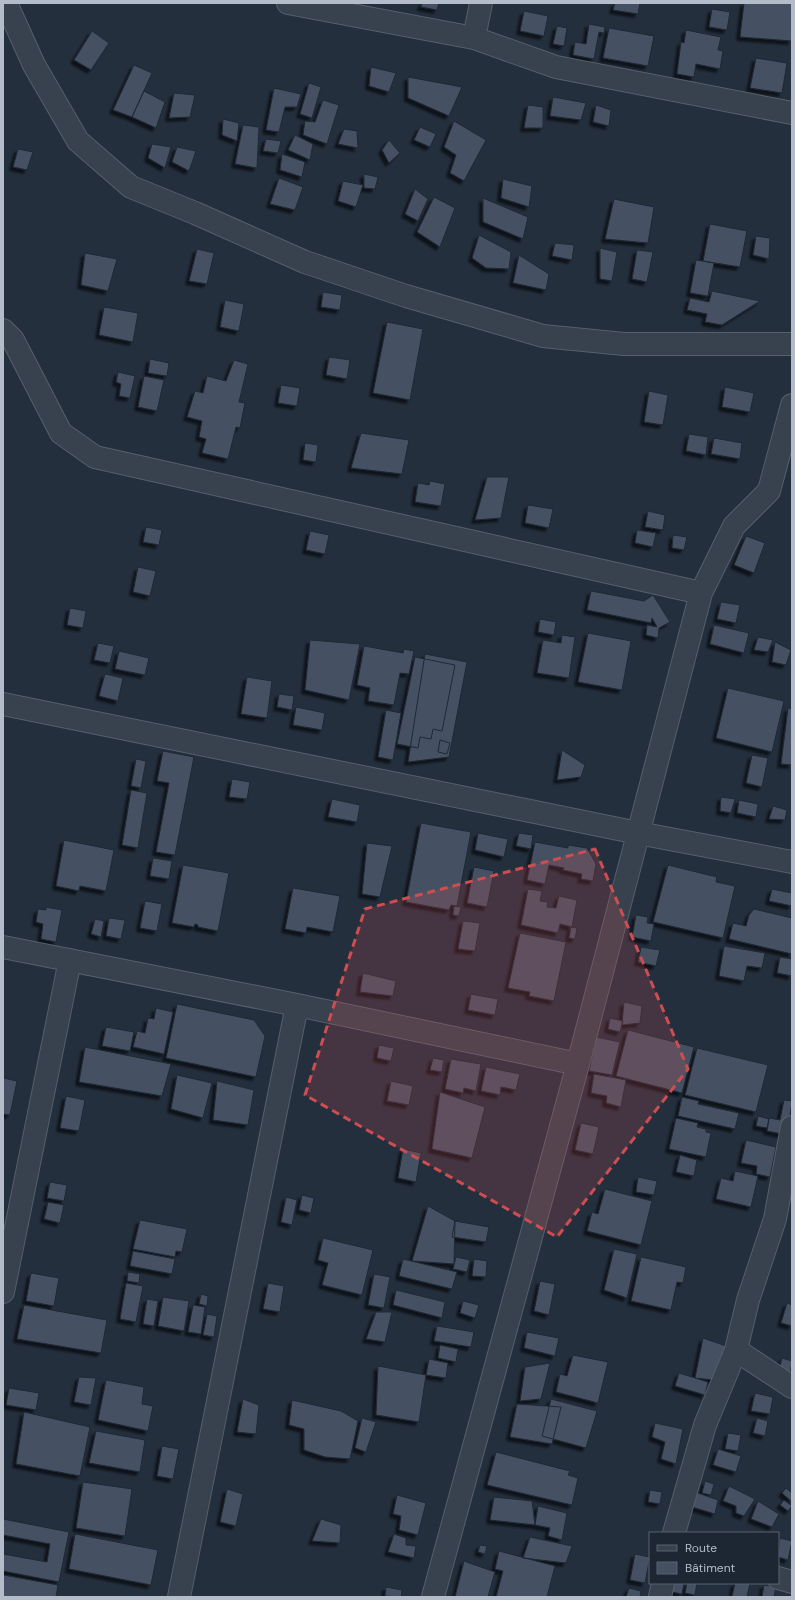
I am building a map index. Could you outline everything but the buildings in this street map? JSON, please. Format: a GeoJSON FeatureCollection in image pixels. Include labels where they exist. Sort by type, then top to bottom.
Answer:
{"type":"FeatureCollection","features":[{"type":"Feature","properties":{"kind":"street"},"geometry":{"type":"LineString","coordinates":[[6,3],[34,65],[78,141],[131,187],[195,213],[306,262],[406,296],[543,336],[624,344],[792,344]]}},
{"type":"Feature","properties":{"kind":"street"},"geometry":{"type":"LineString","coordinates":[[288,3],[474,38],[556,67],[792,113]]}},
{"type":"Feature","properties":{"kind":"street"},"geometry":{"type":"LineString","coordinates":[[474,38],[481,3]]}},
{"type":"Feature","properties":{"kind":"street"},"geometry":{"type":"LineString","coordinates":[[3,330],[13,340],[61,433],[96,457],[701,593]]}},
{"type":"Feature","properties":{"kind":"street"},"geometry":{"type":"LineString","coordinates":[[434,1597],[578,1064],[701,593],[734,526],[769,491],[792,406]]}},
{"type":"Feature","properties":{"kind":"street"},"geometry":{"type":"LineString","coordinates":[[3,704],[638,833],[792,862]]}},
{"type":"Feature","properties":{"kind":"street"},"geometry":{"type":"LineString","coordinates":[[3,947],[297,1005],[578,1064]]}},
{"type":"Feature","properties":{"kind":"street"},"geometry":{"type":"LineString","coordinates":[[3,1292],[70,960]]}},
{"type":"Feature","properties":{"kind":"street"},"geometry":{"type":"LineString","coordinates":[[179,1597],[297,1005]]}},
{"type":"Feature","properties":{"kind":"street"},"geometry":{"type":"LineString","coordinates":[[675,1532],[705,1425],[736,1350],[748,1300],[783,1220],[792,1127]]}},
{"type":"Feature","properties":{"kind":"street"},"geometry":{"type":"LineString","coordinates":[[736,1350],[792,1387]]}},
{"type":"Feature","properties":{"kind":"street"},"geometry":{"type":"LineString","coordinates":[[779,1578],[792,1582]]}},
{"type":"Feature","properties":{"kind":"street"},"geometry":{"type":"LineString","coordinates":[[660,1597],[663,1584]]}},
{"type":"Feature","properties":{"kind":"highlighted area"},"geometry":{"type":"Polygon","coordinates":[[[595,849],[688,1069],[557,1237],[305,1095],[365,909],[595,849]]]}}]}
